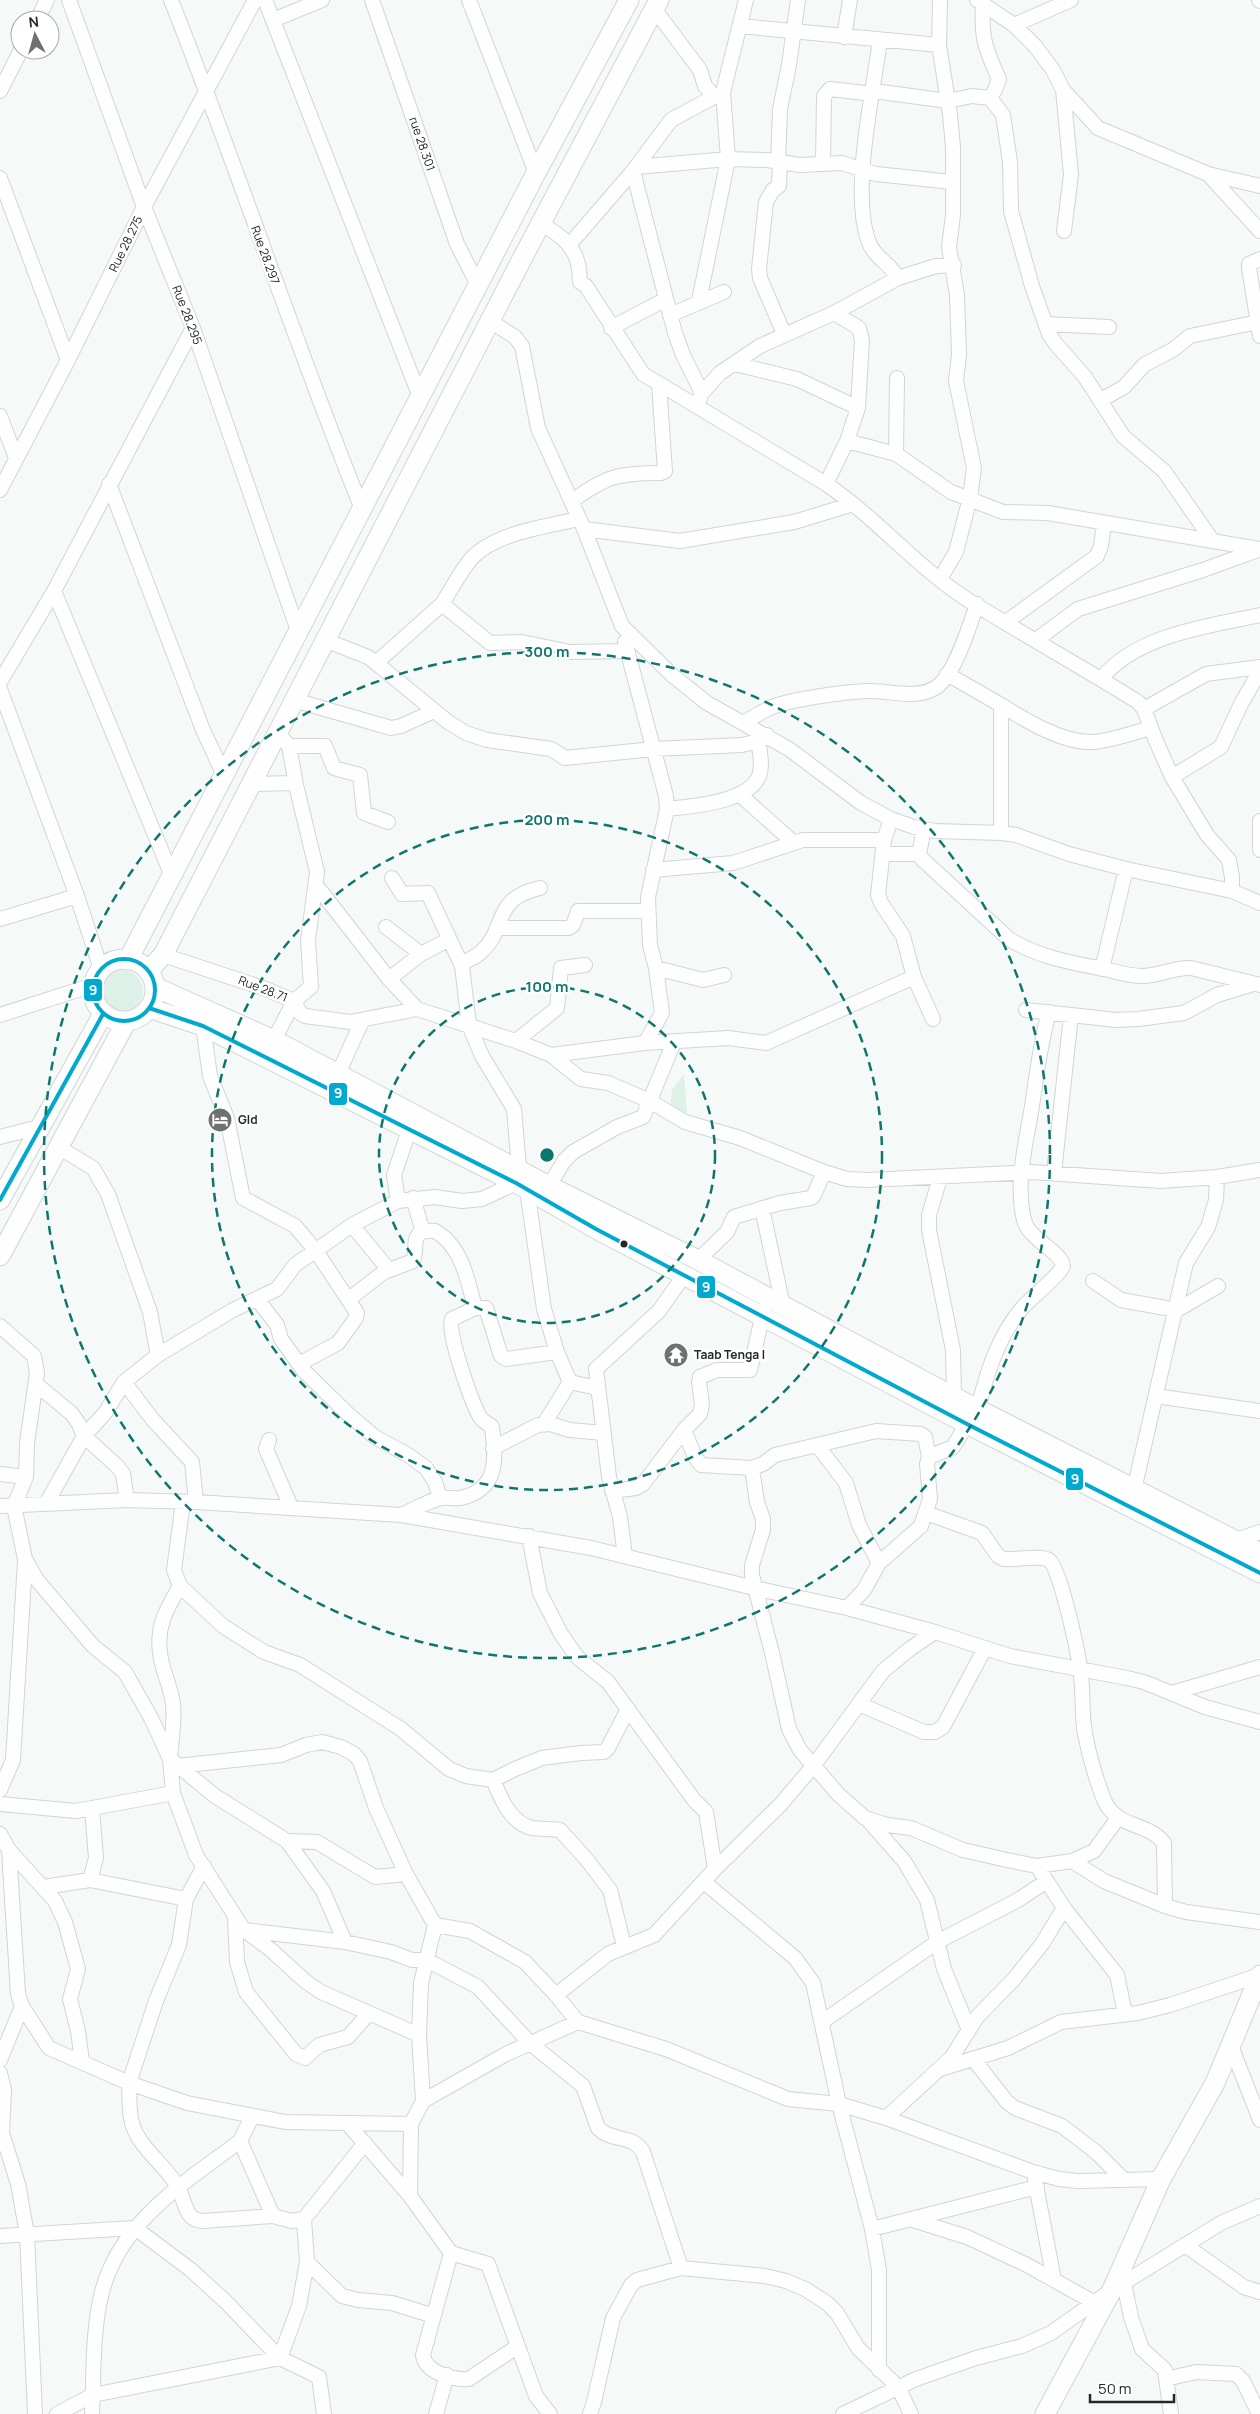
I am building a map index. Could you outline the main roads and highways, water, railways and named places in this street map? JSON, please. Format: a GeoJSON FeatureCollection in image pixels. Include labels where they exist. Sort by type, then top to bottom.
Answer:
{"type":"FeatureCollection","features":[{"type":"Feature","properties":{"kind":"place","name":"Gld"},"geometry":{"type":"Point","coordinates":[220,1120]}},
{"type":"Feature","properties":{"kind":"place","name":"Taab Tenga I"},"geometry":{"type":"Point","coordinates":[676,1355]}}]}
